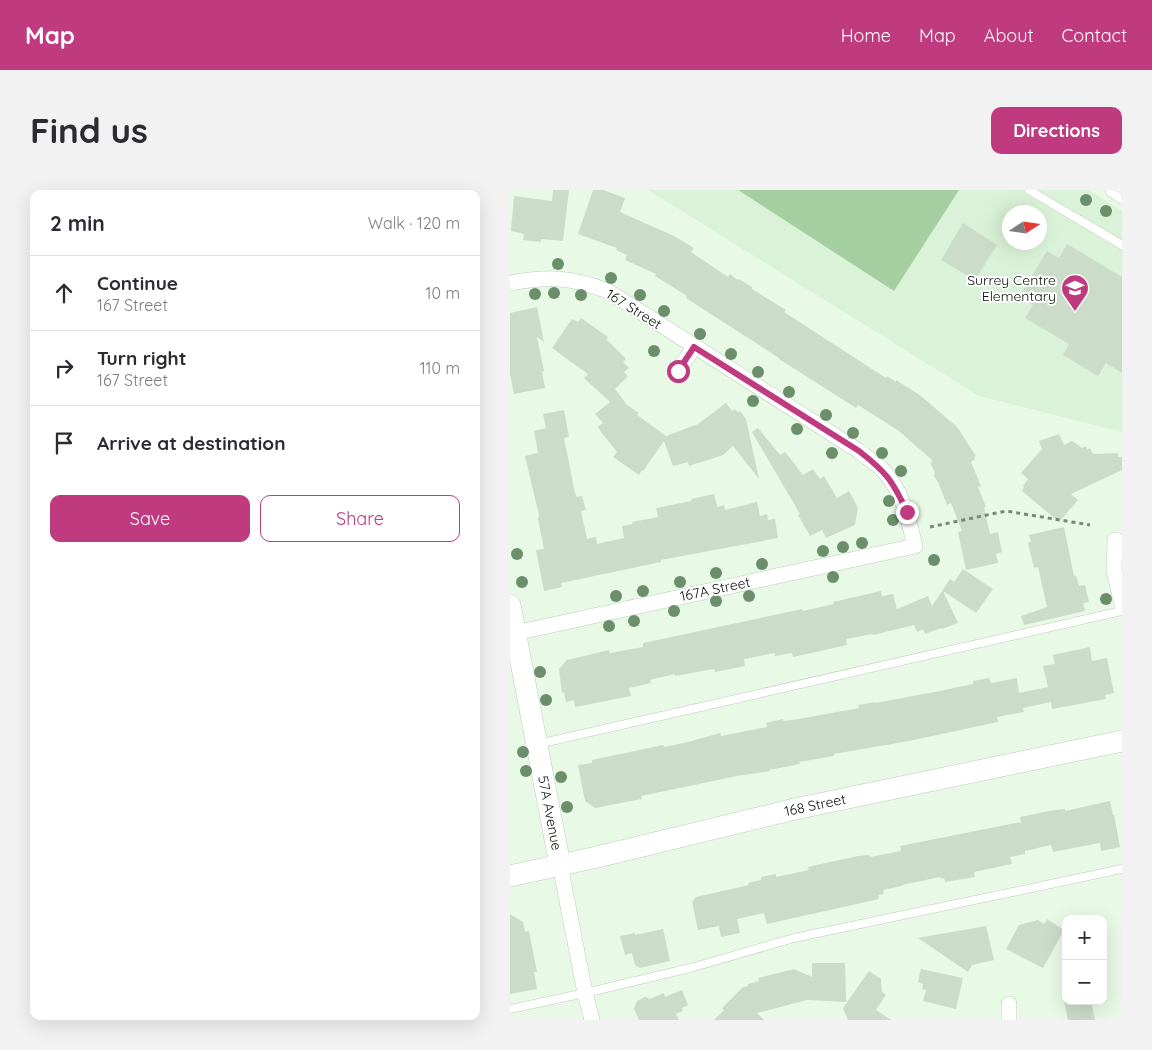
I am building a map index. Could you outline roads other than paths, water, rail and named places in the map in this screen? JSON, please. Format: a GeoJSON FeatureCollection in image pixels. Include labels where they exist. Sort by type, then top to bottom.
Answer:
{"type":"FeatureCollection","features":[{"type":"Feature","properties":{"kind":"main road","name":"57A Avenue"},"geometry":{"type":"LineString","coordinates":[[510,605],[560,866]]}},
{"type":"Feature","properties":{"kind":"main road","name":"168 Street"},"geometry":{"type":"LineString","coordinates":[[510,876],[560,866],[796,809],[1122,741]]}},
{"type":"Feature","properties":{"kind":"street"},"geometry":{"type":"LineString","coordinates":[[1113,190],[1122,196]]}},
{"type":"Feature","properties":{"kind":"street","name":"167 Street"},"geometry":{"type":"LineString","coordinates":[[510,284],[545,278],[566,278],[588,283],[608,291],[859,451],[881,468],[896,487],[907,512],[915,546]]}},
{"type":"Feature","properties":{"kind":"street"},"geometry":{"type":"LineString","coordinates":[[678,371],[694,347]]}},
{"type":"Feature","properties":{"kind":"street"},"geometry":{"type":"LineString","coordinates":[[1119,542],[1114,570],[1122,605]]}},
{"type":"Feature","properties":{"kind":"street","name":"167A Street"},"geometry":{"type":"LineString","coordinates":[[515,633],[915,546]]}},
{"type":"Feature","properties":{"kind":"street","name":"57A Avenue"},"geometry":{"type":"LineString","coordinates":[[560,866],[592,1020]]}},
{"type":"Feature","properties":{"kind":"street"},"geometry":{"type":"LineString","coordinates":[[1009,1004],[1009,1020]]}},
{"type":"Feature","properties":{"kind":"lane"},"geometry":{"type":"LineString","coordinates":[[1029,190],[1122,245]]}},
{"type":"Feature","properties":{"kind":"lane"},"geometry":{"type":"LineString","coordinates":[[536,744],[1122,611]]}},
{"type":"Feature","properties":{"kind":"lane"},"geometry":{"type":"LineString","coordinates":[[510,1009],[694,967],[794,938],[1122,869]]}},
{"type":"Feature","properties":{"kind":"place","name":"Surrey Centre Elementary"},"geometry":{"type":"Point","coordinates":[1075,312]}}]}
